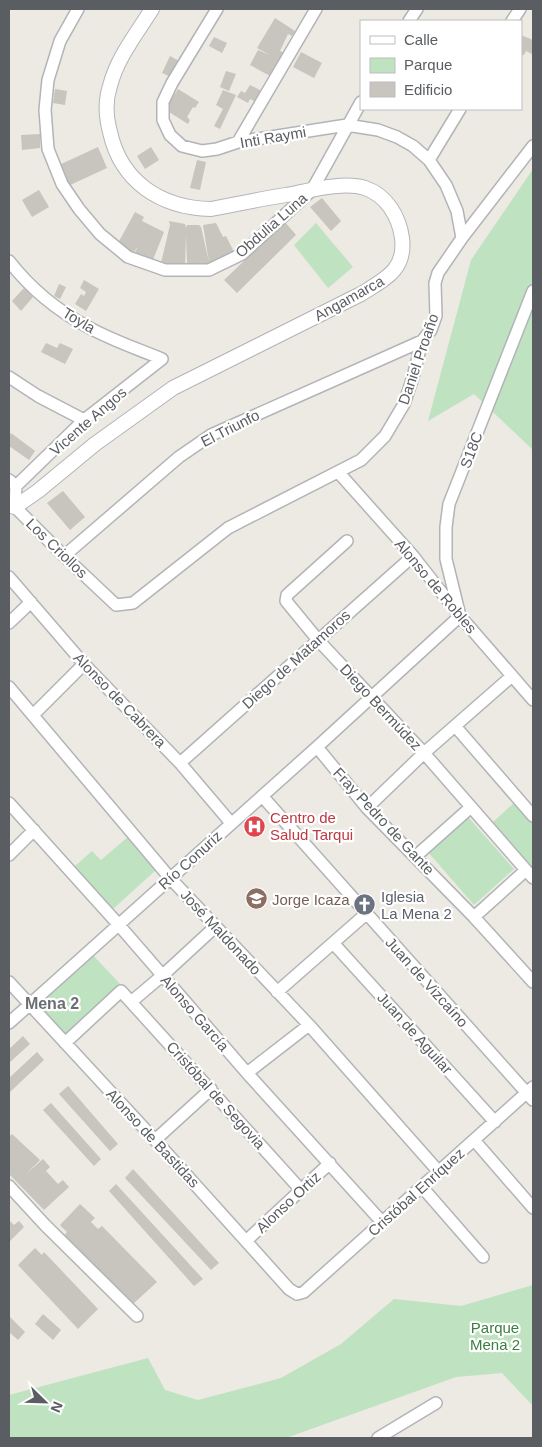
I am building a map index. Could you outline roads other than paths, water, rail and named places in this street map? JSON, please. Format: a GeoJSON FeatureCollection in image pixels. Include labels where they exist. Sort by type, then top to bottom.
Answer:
{"type":"FeatureCollection","features":[{"type":"Feature","properties":{"kind":"street","name":"Obdulia Luna"},"geometry":{"type":"LineString","coordinates":[[78,9],[60,41],[48,80],[45,110],[48,149],[62,184],[79,209],[100,234],[128,257],[165,270],[209,270],[242,254],[312,190],[360,104]]}},
{"type":"Feature","properties":{"kind":"street","name":"Angamarca"},"geometry":{"type":"LineString","coordinates":[[12,506],[38,491],[95,444],[173,388],[361,294],[387,278],[399,264],[402,239],[400,227],[386,202],[372,192],[359,187],[346,186],[312,190],[210,208],[196,208],[166,201],[134,180],[122,165],[113,146],[107,118],[107,101],[109,87],[116,68],[152,9]]}},
{"type":"Feature","properties":{"kind":"street","name":"Inti Raymi"},"geometry":{"type":"LineString","coordinates":[[216,9],[172,83],[163,102],[163,120],[170,135],[182,146],[202,151],[217,149],[238,142],[347,125],[378,130],[397,137],[413,146],[429,160],[446,185],[454,202],[462,238]]}},
{"type":"Feature","properties":{"kind":"street"},"geometry":{"type":"LineString","coordinates":[[238,142],[316,9]]}},
{"type":"Feature","properties":{"kind":"street"},"geometry":{"type":"LineString","coordinates":[[410,20],[417,9]]}},
{"type":"Feature","properties":{"kind":"street"},"geometry":{"type":"LineString","coordinates":[[513,20],[520,9]]}},
{"type":"Feature","properties":{"kind":"street"},"geometry":{"type":"LineString","coordinates":[[429,160],[459,110]]}},
{"type":"Feature","properties":{"kind":"street","name":"Daniel Proaño"},"geometry":{"type":"LineString","coordinates":[[123,605],[133,603],[228,528],[339,473],[361,460],[385,436],[404,404],[422,341],[431,330],[436,316],[435,283],[438,273],[462,238],[533,146]]}},
{"type":"Feature","properties":{"kind":"street","name":"Toyla"},"geometry":{"type":"LineString","coordinates":[[9,261],[22,278],[53,304],[88,328],[162,359]]}},
{"type":"Feature","properties":{"kind":"street","name":"S18C"},"geometry":{"type":"LineString","coordinates":[[460,616],[446,559],[446,527],[449,504],[533,291]]}},
{"type":"Feature","properties":{"kind":"street","name":"El Triunfo"},"geometry":{"type":"LineString","coordinates":[[64,556],[179,457],[211,435],[422,341]]}},
{"type":"Feature","properties":{"kind":"street","name":"Vicente Angos"},"geometry":{"type":"LineString","coordinates":[[12,483],[84,420],[162,359]]}},
{"type":"Feature","properties":{"kind":"street"},"geometry":{"type":"LineString","coordinates":[[9,377],[38,396],[84,420]]}},
{"type":"Feature","properties":{"kind":"street","name":"Alonso de Robles"},"geometry":{"type":"LineString","coordinates":[[339,473],[413,556],[460,616],[533,700]]}},
{"type":"Feature","properties":{"kind":"street","name":"Los Criollos"},"geometry":{"type":"LineString","coordinates":[[12,483],[12,506],[116,605],[123,605]]}},
{"type":"Feature","properties":{"kind":"street","name":"Diego Bermúdez"},"geometry":{"type":"LineString","coordinates":[[347,541],[286,598],[291,608],[318,640],[424,753],[529,874]]}},
{"type":"Feature","properties":{"kind":"street","name":"Diego de Matamoros"},"geometry":{"type":"LineString","coordinates":[[180,763],[413,556]]}},
{"type":"Feature","properties":{"kind":"street","name":"Alonso de Cabrera"},"geometry":{"type":"LineString","coordinates":[[9,576],[84,664],[180,763],[231,823]]}},
{"type":"Feature","properties":{"kind":"street"},"geometry":{"type":"LineString","coordinates":[[9,623],[32,602]]}},
{"type":"Feature","properties":{"kind":"street","name":"Río Conuriz"},"geometry":{"type":"LineString","coordinates":[[9,1023],[460,616]]}},
{"type":"Feature","properties":{"kind":"street"},"geometry":{"type":"LineString","coordinates":[[33,715],[84,664]]}},
{"type":"Feature","properties":{"kind":"street"},"geometry":{"type":"LineString","coordinates":[[367,808],[424,753],[512,676]]}},
{"type":"Feature","properties":{"kind":"street","name":"José Maldonado"},"geometry":{"type":"LineString","coordinates":[[9,687],[170,878],[309,1025],[439,1172]]}},
{"type":"Feature","properties":{"kind":"street"},"geometry":{"type":"LineString","coordinates":[[455,726],[533,816]]}},
{"type":"Feature","properties":{"kind":"street","name":"Fray Pedro de Gante"},"geometry":{"type":"LineString","coordinates":[[317,747],[367,808],[416,856],[533,982]]}},
{"type":"Feature","properties":{"kind":"street","name":"Juan de Vizcaíno"},"geometry":{"type":"LineString","coordinates":[[262,796],[366,914],[531,1094]]}},
{"type":"Feature","properties":{"kind":"street","name":"Alonso García"},"geometry":{"type":"LineString","coordinates":[[9,802],[163,975],[247,1073],[382,1222]]}},
{"type":"Feature","properties":{"kind":"street"},"geometry":{"type":"LineString","coordinates":[[416,856],[471,807]]}},
{"type":"Feature","properties":{"kind":"street"},"geometry":{"type":"LineString","coordinates":[[9,855],[34,830]]}},
{"type":"Feature","properties":{"kind":"street"},"geometry":{"type":"LineString","coordinates":[[474,917],[529,874]]}},
{"type":"Feature","properties":{"kind":"street"},"geometry":{"type":"LineString","coordinates":[[277,992],[366,914]]}},
{"type":"Feature","properties":{"kind":"street"},"geometry":{"type":"LineString","coordinates":[[65,1043],[122,990],[131,1002],[215,927]]}},
{"type":"Feature","properties":{"kind":"street","name":"Juan de Aguilar"},"geometry":{"type":"LineString","coordinates":[[334,944],[495,1122]]}},
{"type":"Feature","properties":{"kind":"street","name":"Alonso de Bastidas"},"geometry":{"type":"LineString","coordinates":[[9,982],[155,1140],[288,1289],[297,1294]]}},
{"type":"Feature","properties":{"kind":"street","name":"Cristóbal de Segovia"},"geometry":{"type":"LineString","coordinates":[[131,1002],[301,1190]]}},
{"type":"Feature","properties":{"kind":"street"},"geometry":{"type":"LineString","coordinates":[[247,1073],[309,1025]]}},
{"type":"Feature","properties":{"kind":"street"},"geometry":{"type":"LineString","coordinates":[[155,1140],[211,1089]]}},
{"type":"Feature","properties":{"kind":"street","name":"Cristóbal Enríquez"},"geometry":{"type":"LineString","coordinates":[[297,1294],[304,1292],[474,1140],[531,1094]]}},
{"type":"Feature","properties":{"kind":"street"},"geometry":{"type":"LineString","coordinates":[[474,1140],[533,1208]]}},
{"type":"Feature","properties":{"kind":"street","name":"Alonso Ortiz"},"geometry":{"type":"LineString","coordinates":[[246,1241],[330,1163]]}},
{"type":"Feature","properties":{"kind":"street"},"geometry":{"type":"LineString","coordinates":[[9,1186],[45,1225],[137,1316]]}},
{"type":"Feature","properties":{"kind":"street"},"geometry":{"type":"LineString","coordinates":[[422,1187],[483,1257]]}},
{"type":"Feature","properties":{"kind":"street"},"geometry":{"type":"LineString","coordinates":[[378,1438],[436,1403]]}},
{"type":"Feature","properties":{"kind":"place","name":"Centro de Salud Tarqui"},"geometry":{"type":"Point","coordinates":[254,826]}},
{"type":"Feature","properties":{"kind":"place","name":"Jorge Icaza"},"geometry":{"type":"Point","coordinates":[256,899]}},
{"type":"Feature","properties":{"kind":"place","name":"Iglesia La Mena 2"},"geometry":{"type":"Point","coordinates":[365,905]}},
{"type":"Feature","properties":{"kind":"district","name":"Mena 2"},"geometry":{"type":"Point","coordinates":[52,1003]}},
{"type":"Feature","properties":{"kind":"park label","name":"Parque Mena 2"},"geometry":{"type":"Point","coordinates":[495,1336]}}]}
